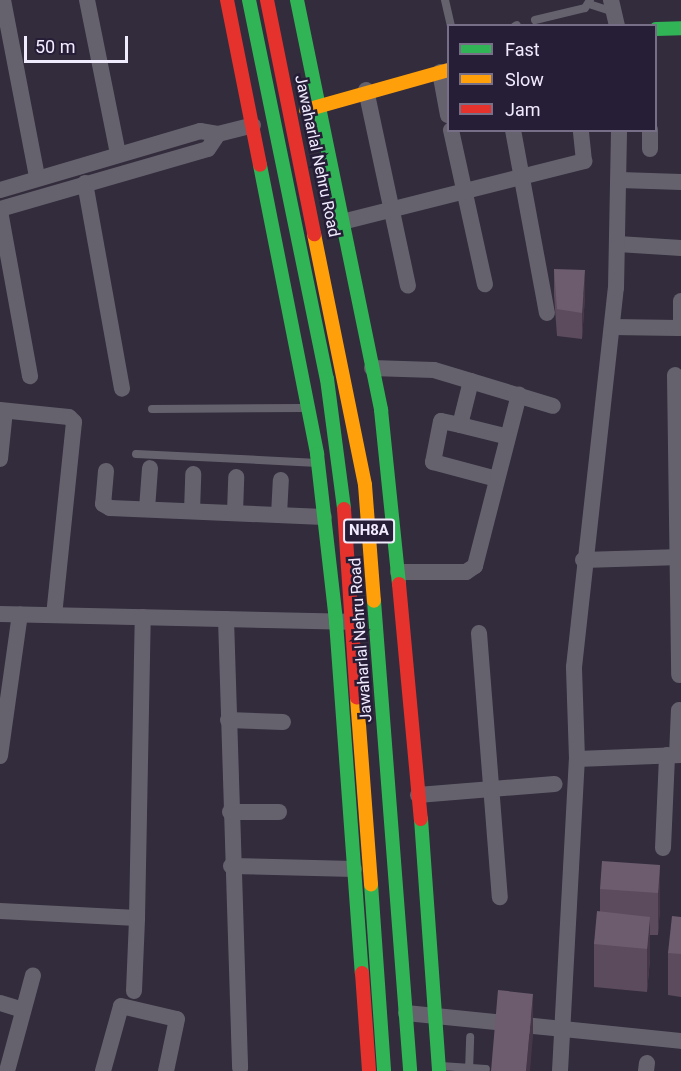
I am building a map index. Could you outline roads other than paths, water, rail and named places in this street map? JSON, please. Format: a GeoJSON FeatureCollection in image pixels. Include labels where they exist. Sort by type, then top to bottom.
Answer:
{"type":"FeatureCollection","features":[{"type":"Feature","properties":{"kind":"street"},"geometry":{"type":"LineString","coordinates":[[3,0],[7,60],[37,176]]}},
{"type":"Feature","properties":{"kind":"street"},"geometry":{"type":"LineString","coordinates":[[87,0],[118,154]]}},
{"type":"Feature","properties":{"kind":"street"},"geometry":{"type":"LineString","coordinates":[[227,0],[318,463],[336,622],[369,1071]]}},
{"type":"Feature","properties":{"kind":"street","name":"Jawaharlal Nehru Road"},"geometry":{"type":"LineString","coordinates":[[249,0],[327,379],[353,622],[384,1071]]}},
{"type":"Feature","properties":{"kind":"street","name":"Jawaharlal Nehru Road"},"geometry":{"type":"LineString","coordinates":[[267,0],[365,485],[410,1071]]}},
{"type":"Feature","properties":{"kind":"street"},"geometry":{"type":"LineString","coordinates":[[297,0],[372,368],[398,572],[439,1068]]}},
{"type":"Feature","properties":{"kind":"street"},"geometry":{"type":"LineString","coordinates":[[657,29],[681,28]]}},
{"type":"Feature","properties":{"kind":"street"},"geometry":{"type":"LineString","coordinates":[[0,190],[37,176],[200,131],[218,134],[366,90],[444,71],[447,104]]}},
{"type":"Feature","properties":{"kind":"street"},"geometry":{"type":"LineString","coordinates":[[366,90],[408,286]]}},
{"type":"Feature","properties":{"kind":"street"},"geometry":{"type":"LineString","coordinates":[[452,132],[463,191],[485,284]]}},
{"type":"Feature","properties":{"kind":"street"},"geometry":{"type":"LineString","coordinates":[[513,132],[547,313]]}},
{"type":"Feature","properties":{"kind":"street"},"geometry":{"type":"LineString","coordinates":[[342,222],[584,161],[581,132]]}},
{"type":"Feature","properties":{"kind":"street"},"geometry":{"type":"LineString","coordinates":[[560,1071],[577,759],[574,667],[583,560],[612,327],[618,244],[619,132]]}},
{"type":"Feature","properties":{"kind":"street"},"geometry":{"type":"LineString","coordinates":[[650,132],[650,149]]}},
{"type":"Feature","properties":{"kind":"street"},"geometry":{"type":"LineString","coordinates":[[30,376],[0,210],[85,183],[208,149],[218,134]]}},
{"type":"Feature","properties":{"kind":"street"},"geometry":{"type":"LineString","coordinates":[[620,180],[681,182]]}},
{"type":"Feature","properties":{"kind":"street"},"geometry":{"type":"LineString","coordinates":[[85,183],[122,389]]}},
{"type":"Feature","properties":{"kind":"street"},"geometry":{"type":"LineString","coordinates":[[618,244],[681,248]]}},
{"type":"Feature","properties":{"kind":"street"},"geometry":{"type":"LineString","coordinates":[[612,327],[680,328],[681,301]]}},
{"type":"Feature","properties":{"kind":"street"},"geometry":{"type":"LineString","coordinates":[[372,368],[434,370],[553,406]]}},
{"type":"Feature","properties":{"kind":"street"},"geometry":{"type":"LineString","coordinates":[[675,375],[679,675]]}},
{"type":"Feature","properties":{"kind":"street"},"geometry":{"type":"LineString","coordinates":[[460,424],[471,381]]}},
{"type":"Feature","properties":{"kind":"street"},"geometry":{"type":"LineString","coordinates":[[398,572],[472,570],[519,395]]}},
{"type":"Feature","properties":{"kind":"street"},"geometry":{"type":"LineString","coordinates":[[0,459],[2,410],[69,417],[74,423],[54,615]]}},
{"type":"Feature","properties":{"kind":"street"},"geometry":{"type":"LineString","coordinates":[[497,478],[433,462],[441,421],[508,437]]}},
{"type":"Feature","properties":{"kind":"street"},"geometry":{"type":"LineString","coordinates":[[147,509],[150,468]]}},
{"type":"Feature","properties":{"kind":"street"},"geometry":{"type":"LineString","coordinates":[[106,471],[103,504],[147,509],[324,517]]}},
{"type":"Feature","properties":{"kind":"street"},"geometry":{"type":"LineString","coordinates":[[192,511],[193,474]]}},
{"type":"Feature","properties":{"kind":"street"},"geometry":{"type":"LineString","coordinates":[[235,513],[236,477]]}},
{"type":"Feature","properties":{"kind":"street"},"geometry":{"type":"LineString","coordinates":[[279,515],[281,480]]}},
{"type":"Feature","properties":{"kind":"street"},"geometry":{"type":"LineString","coordinates":[[583,560],[679,558]]}},
{"type":"Feature","properties":{"kind":"street"},"geometry":{"type":"LineString","coordinates":[[0,614],[353,622]]}},
{"type":"Feature","properties":{"kind":"street"},"geometry":{"type":"LineString","coordinates":[[0,756],[3,717],[20,614]]}},
{"type":"Feature","properties":{"kind":"street"},"geometry":{"type":"LineString","coordinates":[[134,992],[143,617]]}},
{"type":"Feature","properties":{"kind":"street"},"geometry":{"type":"LineString","coordinates":[[226,619],[231,866],[240,1068]]}},
{"type":"Feature","properties":{"kind":"street"},"geometry":{"type":"LineString","coordinates":[[479,633],[500,897]]}},
{"type":"Feature","properties":{"kind":"street"},"geometry":{"type":"LineString","coordinates":[[663,848],[679,710]]}},
{"type":"Feature","properties":{"kind":"street"},"geometry":{"type":"LineString","coordinates":[[228,720],[283,722]]}},
{"type":"Feature","properties":{"kind":"street"},"geometry":{"type":"LineString","coordinates":[[577,759],[675,755]]}},
{"type":"Feature","properties":{"kind":"street"},"geometry":{"type":"LineString","coordinates":[[418,795],[555,784]]}},
{"type":"Feature","properties":{"kind":"street"},"geometry":{"type":"LineString","coordinates":[[230,812],[279,812]]}},
{"type":"Feature","properties":{"kind":"street"},"geometry":{"type":"LineString","coordinates":[[231,866],[354,870]]}},
{"type":"Feature","properties":{"kind":"street"},"geometry":{"type":"LineString","coordinates":[[0,911],[137,918]]}},
{"type":"Feature","properties":{"kind":"street"},"geometry":{"type":"LineString","coordinates":[[7,1071],[33,975]]}},
{"type":"Feature","properties":{"kind":"street"},"geometry":{"type":"LineString","coordinates":[[0,1003],[23,1010]]}},
{"type":"Feature","properties":{"kind":"street"},"geometry":{"type":"LineString","coordinates":[[103,1071],[121,1006],[177,1019],[166,1071]]}},
{"type":"Feature","properties":{"kind":"street"},"geometry":{"type":"LineString","coordinates":[[406,1013],[681,1041]]}},
{"type":"Feature","properties":{"kind":"lane"},"geometry":{"type":"LineString","coordinates":[[445,0],[451,24]]}},
{"type":"Feature","properties":{"kind":"lane"},"geometry":{"type":"LineString","coordinates":[[535,20],[589,2],[614,13]]}},
{"type":"Feature","properties":{"kind":"lane"},"geometry":{"type":"LineString","coordinates":[[152,409],[309,408]]}},
{"type":"Feature","properties":{"kind":"lane"},"geometry":{"type":"LineString","coordinates":[[136,454],[318,463]]}},
{"type":"Feature","properties":{"kind":"lane"},"geometry":{"type":"LineString","coordinates":[[469,1070],[470,1037]]}},
{"type":"Feature","properties":{"kind":"lane"},"geometry":{"type":"LineString","coordinates":[[439,1068],[486,1069]]}}]}
